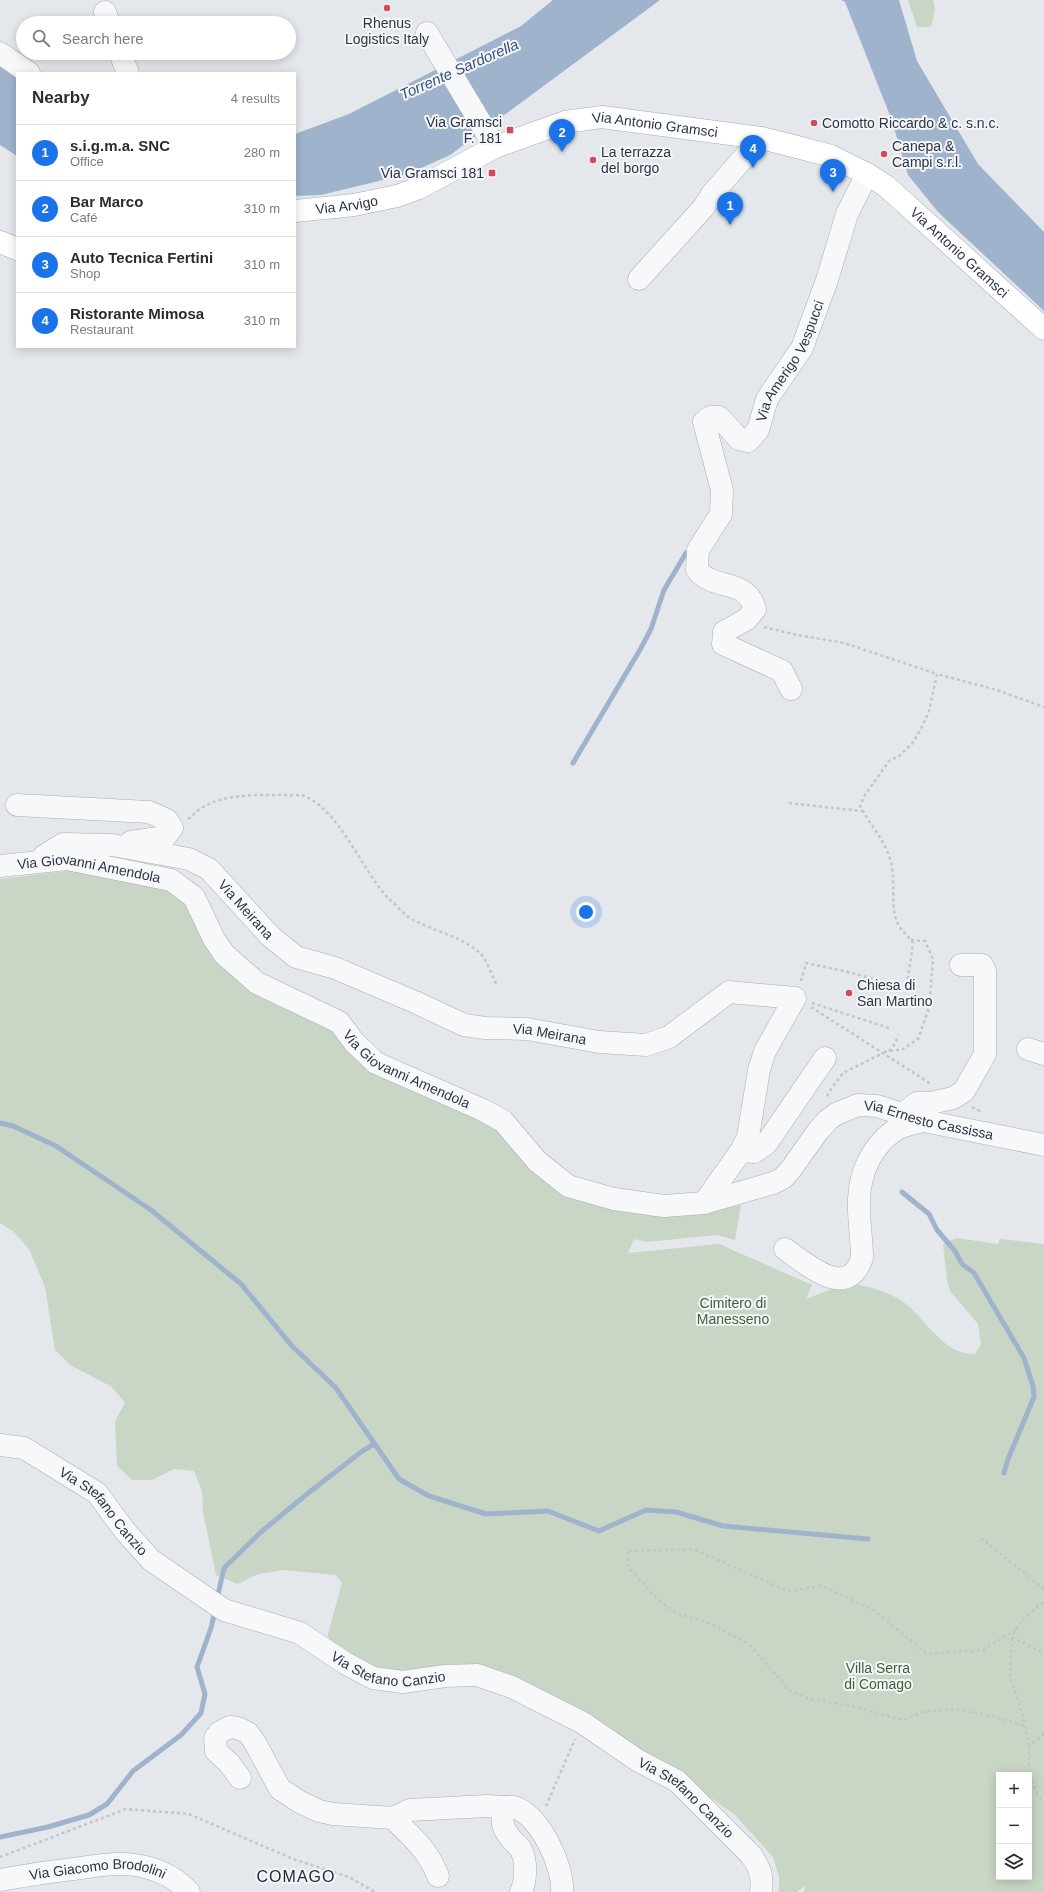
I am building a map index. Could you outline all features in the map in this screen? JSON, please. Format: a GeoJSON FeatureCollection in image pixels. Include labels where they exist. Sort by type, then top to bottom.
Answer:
{"type":"FeatureCollection","features":[{"type":"Feature","properties":{"kind":"main road","name":"Via Antonio Gramsci"},"geometry":{"type":"LineString","coordinates":[[397,196],[419,188],[492,142],[565,122],[602,117],[760,138],[831,156],[867,174],[886,186],[1044,329]]}},
{"type":"Feature","properties":{"kind":"main road","name":"Via Arvigo"},"geometry":{"type":"LineString","coordinates":[[296,211],[354,205],[397,196]]}},
{"type":"Feature","properties":{"kind":"main road"},"geometry":{"type":"LineString","coordinates":[[0,242],[16,249]]}},
{"type":"Feature","properties":{"kind":"street"},"geometry":{"type":"LineString","coordinates":[[427,33],[492,142]]}},
{"type":"Feature","properties":{"kind":"street"},"geometry":{"type":"LineString","coordinates":[[0,53],[28,72]]}},
{"type":"Feature","properties":{"kind":"street"},"geometry":{"type":"LineString","coordinates":[[123,60],[128,72]]}},
{"type":"Feature","properties":{"kind":"street"},"geometry":{"type":"LineString","coordinates":[[639,278],[704,207],[712,194],[760,138]]}},
{"type":"Feature","properties":{"kind":"street","name":"Via Amerigo Vespucci"},"geometry":{"type":"LineString","coordinates":[[791,689],[782,671],[724,644],[724,632],[747,619],[755,608],[752,599],[745,591],[703,577],[697,570],[698,550],[721,514],[722,490],[704,422],[710,417],[718,417],[739,439],[748,441],[758,430],[767,399],[802,348],[827,280],[847,214],[867,174]]}},
{"type":"Feature","properties":{"kind":"street"},"geometry":{"type":"LineString","coordinates":[[17,805],[149,812],[167,820],[172,828]]}},
{"type":"Feature","properties":{"kind":"street","name":"Via Meirana"},"geometry":{"type":"LineString","coordinates":[[112,845],[165,837],[172,828]]}},
{"type":"Feature","properties":{"kind":"street","name":"Via Meirana"},"geometry":{"type":"LineString","coordinates":[[34,862],[63,844],[112,845],[189,859],[209,869],[270,936],[296,957],[335,968],[415,1002],[464,1025],[485,1028],[527,1029],[599,1042],[646,1045],[669,1037],[729,992],[795,998]]}},
{"type":"Feature","properties":{"kind":"street","name":"Via Giovanni Amendola"},"geometry":{"type":"LineString","coordinates":[[0,866],[67,859],[171,880],[194,897],[214,939],[224,954],[257,983],[339,1022],[354,1042],[376,1063],[483,1110],[503,1121],[536,1161],[568,1186],[614,1199],[664,1206],[704,1203]]}},
{"type":"Feature","properties":{"kind":"street"},"geometry":{"type":"LineString","coordinates":[[903,1114],[917,1103],[931,1103],[953,1098],[964,1091],[985,1054],[985,971],[982,965],[961,965]]}},
{"type":"Feature","properties":{"kind":"street"},"geometry":{"type":"LineString","coordinates":[[704,1203],[742,1151],[748,1137],[759,1070],[765,1051],[795,998]]}},
{"type":"Feature","properties":{"kind":"street"},"geometry":{"type":"LineString","coordinates":[[742,1151],[754,1152],[766,1144],[825,1058]]}},
{"type":"Feature","properties":{"kind":"street","name":"Via Ernesto Cassissa"},"geometry":{"type":"LineString","coordinates":[[704,1203],[773,1183],[783,1178],[818,1131],[836,1114],[858,1105],[878,1106],[924,1121],[1044,1145]]}},
{"type":"Feature","properties":{"kind":"street"},"geometry":{"type":"LineString","coordinates":[[785,1249],[830,1278],[847,1277],[854,1272],[860,1266],[862,1258],[859,1199],[863,1171],[871,1154],[895,1130],[905,1125],[924,1121]]}},
{"type":"Feature","properties":{"kind":"street","name":"Via Stefano Canzio"},"geometry":{"type":"LineString","coordinates":[[0,1445],[24,1448],[97,1493],[125,1532],[151,1560],[224,1610],[300,1633],[345,1663],[373,1678],[403,1682],[445,1676],[477,1675],[512,1687],[583,1723],[637,1760],[677,1781],[751,1855],[759,1867],[762,1879],[761,1892]]}},
{"type":"Feature","properties":{"kind":"street"},"geometry":{"type":"LineString","coordinates":[[240,1778],[229,1763],[216,1751],[215,1738],[220,1732],[230,1727],[238,1728],[248,1734],[254,1741],[280,1789],[300,1802],[319,1811],[333,1814],[393,1818],[410,1810],[487,1806],[514,1807],[538,1825],[554,1853],[562,1892]]}},
{"type":"Feature","properties":{"kind":"street"},"geometry":{"type":"LineString","coordinates":[[505,1807],[502,1816],[502,1824],[521,1850],[524,1865],[524,1885],[521,1892]]}},
{"type":"Feature","properties":{"kind":"street"},"geometry":{"type":"LineString","coordinates":[[393,1818],[426,1852],[433,1862],[438,1876]]}},
{"type":"Feature","properties":{"kind":"street","name":"Via Giacomo Brodolini"},"geometry":{"type":"LineString","coordinates":[[0,1880],[111,1864],[131,1865],[144,1866],[165,1874],[180,1883],[189,1892]]}},
{"type":"Feature","properties":{"kind":"path"},"geometry":{"type":"LineString","coordinates":[[741,622],[844,643],[937,674],[997,690],[1044,707]]}},
{"type":"Feature","properties":{"kind":"path"},"geometry":{"type":"LineString","coordinates":[[907,985],[912,943],[898,924],[895,912],[894,878],[891,861],[884,842],[867,821],[860,806],[865,795],[889,761],[899,756],[912,744],[929,711],[937,674]]}},
{"type":"Feature","properties":{"kind":"path"},"geometry":{"type":"LineString","coordinates":[[172,828],[193,816],[203,806],[220,799],[233,796],[302,796],[313,799],[327,813],[340,830],[388,898],[407,916],[444,932],[481,954],[497,986]]}},
{"type":"Feature","properties":{"kind":"path"},"geometry":{"type":"LineString","coordinates":[[789,803],[862,811]]}},
{"type":"Feature","properties":{"kind":"path"},"geometry":{"type":"LineString","coordinates":[[884,1052],[902,1049],[918,1039],[929,1008],[933,959],[924,941],[911,940]]}},
{"type":"Feature","properties":{"kind":"path"},"geometry":{"type":"LineString","coordinates":[[795,998],[806,963],[901,986]]}},
{"type":"Feature","properties":{"kind":"path"},"geometry":{"type":"LineString","coordinates":[[795,998],[889,1028]]}},
{"type":"Feature","properties":{"kind":"path"},"geometry":{"type":"LineString","coordinates":[[795,998],[884,1052],[953,1098],[988,1115]]}},
{"type":"Feature","properties":{"kind":"path"},"geometry":{"type":"LineString","coordinates":[[825,1103],[831,1089],[843,1073],[884,1052],[889,1051],[895,1044],[898,1035]]}},
{"type":"Feature","properties":{"kind":"path"},"geometry":{"type":"LineString","coordinates":[[981,1538],[1044,1589]]}},
{"type":"Feature","properties":{"kind":"path"},"geometry":{"type":"LineString","coordinates":[[1016,1630],[983,1650],[927,1654],[874,1610],[822,1586],[788,1590],[693,1549],[627,1551],[629,1568],[655,1597],[678,1614],[712,1624],[749,1644],[790,1691],[807,1698],[855,1706],[902,1720],[923,1712],[955,1709],[984,1714],[1025,1726]]}},
{"type":"Feature","properties":{"kind":"path"},"geometry":{"type":"LineString","coordinates":[[1044,1601],[1022,1620],[1012,1637],[1010,1675],[1025,1726],[1029,1746],[1028,1768],[1038,1795],[1044,1802]]}},
{"type":"Feature","properties":{"kind":"path"},"geometry":{"type":"LineString","coordinates":[[1012,1637],[1044,1653]]}},
{"type":"Feature","properties":{"kind":"path"},"geometry":{"type":"LineString","coordinates":[[538,1825],[583,1723]]}},
{"type":"Feature","properties":{"kind":"path"},"geometry":{"type":"LineString","coordinates":[[1029,1746],[1044,1734]]}},
{"type":"Feature","properties":{"kind":"path"},"geometry":{"type":"LineString","coordinates":[[0,1857],[126,1810],[189,1814],[293,1859],[349,1877],[375,1892]]}},
{"type":"Feature","properties":{"kind":"green space"},"geometry":{"type":"Polygon","coordinates":[[[908,0],[933,0],[935,11],[931,27],[917,27],[908,0]]]}},
{"type":"Feature","properties":{"kind":"green space"},"geometry":{"type":"Polygon","coordinates":[[[82,869],[163,884],[183,895],[197,923],[361,1055],[487,1110],[550,1183],[697,1213],[741,1205],[735,1240],[717,1235],[647,1242],[634,1239],[628,1253],[719,1244],[812,1285],[806,1299],[850,1282],[884,1292],[902,1301],[911,1308],[935,1334],[953,1349],[963,1353],[975,1354],[981,1345],[978,1324],[950,1291],[947,1281],[943,1244],[956,1238],[998,1244],[1000,1239],[1044,1244],[1044,1892],[804,1892],[805,1885],[797,1892],[779,1892],[779,1877],[773,1857],[734,1814],[645,1752],[550,1695],[497,1674],[386,1676],[330,1645],[328,1634],[342,1583],[336,1575],[283,1570],[258,1574],[238,1584],[216,1575],[203,1512],[202,1491],[194,1471],[174,1469],[152,1480],[132,1480],[117,1466],[115,1421],[125,1403],[112,1387],[70,1365],[55,1350],[45,1287],[29,1249],[14,1232],[0,1223],[0,879],[82,869]]]}},
{"type":"Feature","properties":{"kind":"water","name":"Torrente Sardorella"},"geometry":{"type":"Polygon","coordinates":[[[553,0],[660,0],[450,155],[408,174],[321,195],[296,196],[296,134],[349,114],[521,26],[553,0]]]}},
{"type":"Feature","properties":{"kind":"water"},"geometry":{"type":"Polygon","coordinates":[[[841,0],[899,0],[917,61],[978,164],[1044,232],[1044,311],[938,212],[908,175],[891,118],[845,2],[841,0]]]}},
{"type":"Feature","properties":{"kind":"water"},"geometry":{"type":"Polygon","coordinates":[[[0,64],[16,75],[16,155],[0,145],[0,64]]]}},
{"type":"Feature","properties":{"kind":"waterway"},"geometry":{"type":"LineString","coordinates":[[573,763],[641,648],[651,629],[664,590],[686,553]]}},
{"type":"Feature","properties":{"kind":"waterway"},"geometry":{"type":"LineString","coordinates":[[0,1123],[13,1126],[56,1146],[151,1210],[241,1284],[292,1346],[336,1388],[399,1479],[429,1496],[486,1514],[548,1511],[599,1531],[646,1510],[676,1512],[723,1526],[868,1539]]}},
{"type":"Feature","properties":{"kind":"waterway"},"geometry":{"type":"LineString","coordinates":[[902,1192],[929,1214],[937,1230],[955,1251],[962,1264],[974,1273],[1024,1358],[1033,1386],[1034,1397],[1008,1459],[1004,1473]]}},
{"type":"Feature","properties":{"kind":"waterway"},"geometry":{"type":"LineString","coordinates":[[217,1599],[224,1568],[261,1532],[307,1494],[361,1452],[374,1444]]}},
{"type":"Feature","properties":{"kind":"waterway"},"geometry":{"type":"LineString","coordinates":[[0,1837],[48,1827],[89,1815],[107,1804],[133,1771],[181,1735],[201,1713],[205,1694],[197,1667],[211,1628],[215,1611]]}},
{"type":"Feature","properties":{"kind":"place","name":"Rhenus Logistics Italy"},"geometry":{"type":"Point","coordinates":[387,8]}},
{"type":"Feature","properties":{"kind":"place","name":"Comotto Riccardo & c. s.n.c."},"geometry":{"type":"Point","coordinates":[814,123]}},
{"type":"Feature","properties":{"kind":"place","name":"Via Gramsci F. 181"},"geometry":{"type":"Point","coordinates":[510,130]}},
{"type":"Feature","properties":{"kind":"place","name":"Bar Marco"},"geometry":{"type":"Point","coordinates":[562,152]}},
{"type":"Feature","properties":{"kind":"place","name":"Canepa & Campi s.r.l."},"geometry":{"type":"Point","coordinates":[884,154]}},
{"type":"Feature","properties":{"kind":"place","name":"La terrazza del borgo"},"geometry":{"type":"Point","coordinates":[593,160]}},
{"type":"Feature","properties":{"kind":"place","name":"Ristorante Mimosa"},"geometry":{"type":"Point","coordinates":[753,168]}},
{"type":"Feature","properties":{"kind":"place","name":"Via Gramsci 181"},"geometry":{"type":"Point","coordinates":[492,173]}},
{"type":"Feature","properties":{"kind":"place","name":"Auto Tecnica Fertini"},"geometry":{"type":"Point","coordinates":[833,192]}},
{"type":"Feature","properties":{"kind":"place","name":"s.i.g.m.a. SNC"},"geometry":{"type":"Point","coordinates":[730,225]}},
{"type":"Feature","properties":{"kind":"place","name":"Chiesa di San Martino"},"geometry":{"type":"Point","coordinates":[849,993]}},
{"type":"Feature","properties":{"kind":"district","name":"COMAGO"},"geometry":{"type":"Point","coordinates":[296,1876]}},
{"type":"Feature","properties":{"kind":"park label","name":"Cimitero di Manesseno"},"geometry":{"type":"Point","coordinates":[733,1312]}},
{"type":"Feature","properties":{"kind":"park label","name":"Villa Serra di Comago"},"geometry":{"type":"Point","coordinates":[878,1676]}}]}
